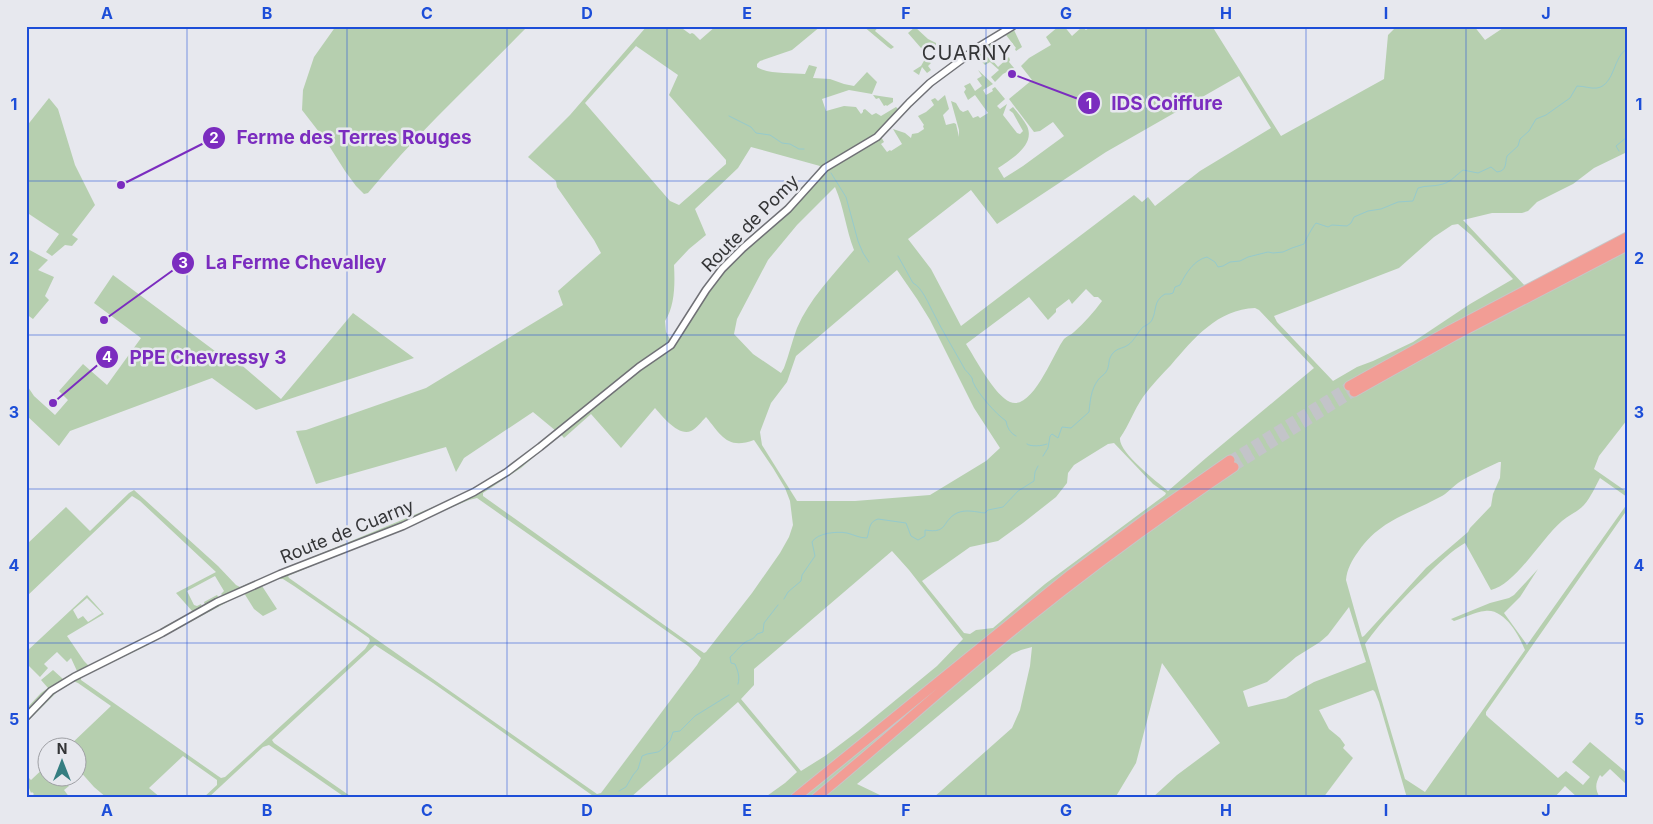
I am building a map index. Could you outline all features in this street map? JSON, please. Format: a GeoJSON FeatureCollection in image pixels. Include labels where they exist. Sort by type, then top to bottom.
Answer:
{"type":"FeatureCollection","features":[{"type":"Feature","properties":{"kind":"highway"},"geometry":{"type":"LineString","coordinates":[[1627,237],[1408,352],[1352,389],[1627,246]]}},
{"type":"Feature","properties":{"kind":"highway"},"geometry":{"type":"LineString","coordinates":[[795,798],[1056,586],[1144,520],[1232,463],[1053,598],[816,798]]}},
{"type":"Feature","properties":{"kind":"street","name":"Route de Pomy"},"geometry":{"type":"LineString","coordinates":[[666,349],[676,339],[706,290],[722,269],[788,209],[820,172],[830,164],[880,135],[913,98],[930,83],[985,42],[1014,26]]}},
{"type":"Feature","properties":{"kind":"street","name":"Route de Cuarny"},"geometry":{"type":"LineString","coordinates":[[26,717],[52,691],[66,682],[217,602],[280,574],[403,526],[474,492],[521,462],[639,367],[666,349]]}},
{"type":"Feature","properties":{"kind":"green space"},"geometry":{"type":"Polygon","coordinates":[[[336,26],[528,26],[425,129],[368,193],[364,194],[356,186],[326,141],[302,110],[303,90],[314,57],[336,26]]]}},
{"type":"Feature","properties":{"kind":"green space"},"geometry":{"type":"Polygon","coordinates":[[[647,26],[679,26],[690,34],[694,34],[700,40],[716,26],[821,26],[792,50],[760,61],[757,67],[773,72],[805,74],[809,65],[817,67],[813,78],[830,79],[854,86],[867,72],[877,82],[872,94],[849,90],[822,99],[826,111],[844,106],[856,107],[861,114],[865,109],[872,115],[876,113],[881,116],[896,107],[901,112],[880,135],[884,142],[881,144],[887,152],[902,144],[893,129],[905,133],[911,138],[912,134],[924,129],[924,125],[918,116],[934,105],[931,100],[935,98],[938,101],[945,95],[949,109],[943,115],[946,125],[956,124],[959,137],[959,130],[951,101],[956,103],[963,112],[968,110],[973,118],[978,116],[980,118],[988,113],[975,95],[968,100],[964,92],[966,89],[964,86],[970,83],[975,91],[982,86],[977,79],[982,76],[978,70],[993,84],[983,90],[986,95],[993,91],[992,89],[995,87],[1005,99],[997,106],[1000,109],[1007,104],[1003,115],[1017,133],[1020,134],[1023,131],[1013,113],[1009,110],[1013,107],[1027,126],[1029,133],[1025,146],[1009,161],[998,168],[1004,178],[1064,136],[1053,122],[1040,131],[1034,132],[1009,99],[1032,80],[1021,66],[1029,58],[1051,45],[1046,37],[1059,26],[1064,26],[1072,36],[1082,27],[1086,30],[1092,26],[1212,26],[1281,136],[1384,79],[1388,35],[1397,26],[1474,26],[1485,40],[1506,26],[1627,26],[1627,152],[1594,168],[1573,184],[1537,202],[1528,211],[1522,213],[1492,213],[1463,220],[1527,288],[1627,235],[1627,420],[1599,456],[1594,469],[1627,492],[1627,497],[1600,478],[1589,499],[1582,507],[1554,529],[1509,580],[1491,590],[1465,543],[1445,558],[1410,592],[1386,617],[1365,644],[1405,779],[1425,792],[1525,650],[1510,624],[1492,611],[1473,614],[1454,621],[1451,619],[1490,603],[1509,598],[1538,569],[1520,597],[1504,613],[1527,645],[1627,504],[1627,510],[1486,712],[1486,715],[1558,778],[1566,771],[1583,785],[1590,777],[1572,762],[1590,742],[1627,773],[1627,785],[1610,769],[1602,777],[1600,775],[1597,781],[1596,789],[1600,798],[1578,798],[1565,786],[1554,798],[1407,798],[1379,702],[1373,690],[1319,710],[1329,729],[1340,738],[1345,745],[1343,748],[1353,758],[1323,798],[1152,798],[1177,775],[1220,743],[1162,663],[1136,763],[1115,798],[933,798],[1012,728],[1020,710],[1030,666],[1032,647],[1012,654],[857,784],[882,796],[880,798],[764,798],[797,772],[738,702],[630,798],[596,798],[433,683],[375,645],[272,740],[353,798],[346,798],[269,745],[263,747],[208,798],[203,798],[217,785],[217,780],[183,756],[149,788],[161,798],[107,798],[88,780],[88,736],[80,736],[111,706],[73,681],[59,690],[26,723],[26,717],[30,710],[27,708],[48,688],[41,680],[53,670],[63,679],[77,671],[71,658],[67,662],[57,652],[44,664],[48,668],[40,677],[26,663],[26,652],[87,595],[104,614],[67,636],[89,666],[193,612],[176,593],[216,572],[140,501],[132,496],[26,597],[26,545],[66,507],[90,531],[134,490],[240,587],[467,493],[506,470],[556,431],[533,412],[464,458],[456,472],[446,447],[316,484],[296,431],[306,430],[426,388],[563,305],[558,291],[601,253],[557,187],[556,181],[528,157],[570,115],[647,26]],[[636,46],[585,103],[670,201],[679,205],[726,164],[726,160],[669,95],[678,75],[636,46]],[[1239,76],[1106,152],[997,224],[971,190],[908,239],[931,269],[961,326],[1134,195],[1142,202],[1148,197],[1155,206],[1200,171],[1271,128],[1239,76]],[[751,147],[738,168],[695,209],[706,235],[674,265],[673,301],[665,321],[666,332],[670,339],[740,247],[775,217],[818,171],[820,166],[751,147]],[[835,187],[797,225],[768,260],[737,319],[734,334],[753,354],[781,373],[802,317],[823,287],[854,250],[835,187]],[[1458,224],[1452,225],[1434,237],[1399,268],[1274,316],[1277,322],[1333,381],[1357,367],[1413,342],[1470,304],[1513,279],[1458,224]],[[897,270],[796,356],[787,382],[771,403],[760,432],[762,445],[797,501],[855,501],[930,495],[986,461],[1000,448],[974,408],[930,320],[897,270]],[[1086,289],[1072,304],[1069,299],[1056,309],[1056,312],[1048,320],[1029,297],[966,344],[992,385],[1010,402],[1018,403],[1034,390],[1064,339],[1081,325],[1102,301],[1098,297],[1094,297],[1086,289]],[[1255,308],[1229,314],[1207,327],[1197,336],[1149,389],[1120,438],[1121,444],[1131,459],[1168,491],[1314,368],[1259,310],[1255,308]],[[655,408],[621,448],[591,414],[564,438],[559,432],[521,468],[483,493],[483,496],[704,653],[752,593],[789,537],[793,525],[790,501],[785,488],[754,440],[745,443],[731,442],[721,435],[706,417],[693,430],[686,432],[671,425],[655,408]],[[1114,443],[1108,444],[1074,465],[1068,473],[1067,483],[1056,497],[1023,523],[998,541],[970,547],[922,581],[964,633],[970,634],[976,630],[993,628],[1045,584],[1166,493],[1153,484],[1114,443]],[[1501,462],[1468,477],[1442,496],[1395,519],[1375,532],[1366,541],[1352,561],[1346,580],[1362,637],[1426,568],[1468,532],[1491,506],[1493,494],[1500,478],[1501,462]],[[477,498],[288,576],[597,794],[601,793],[701,658],[688,646],[477,498]],[[892,551],[754,669],[754,685],[741,699],[801,771],[825,756],[858,731],[937,666],[963,639],[892,551]],[[215,576],[187,591],[194,605],[201,604],[203,610],[206,608],[204,602],[217,595],[221,601],[225,599],[221,594],[224,591],[215,576]],[[278,579],[262,586],[277,609],[263,616],[254,609],[244,593],[144,647],[86,675],[81,680],[218,776],[221,778],[225,777],[365,649],[370,641],[369,638],[283,579],[278,579]],[[87,598],[73,610],[78,619],[83,616],[88,622],[102,613],[87,598]],[[1349,607],[1328,635],[1296,657],[1267,682],[1243,691],[1248,707],[1286,698],[1314,682],[1366,662],[1349,607]]]}},
{"type":"Feature","properties":{"kind":"green space"},"geometry":{"type":"Polygon","coordinates":[[[863,26],[879,26],[875,31],[894,47],[891,49],[888,47],[863,26]]]}},
{"type":"Feature","properties":{"kind":"green space"},"geometry":{"type":"Polygon","coordinates":[[[915,27],[928,39],[936,43],[936,46],[932,45],[931,48],[927,46],[924,50],[921,48],[908,33],[915,27]]]}},
{"type":"Feature","properties":{"kind":"green space"},"geometry":{"type":"Polygon","coordinates":[[[1014,30],[1022,47],[1016,51],[1016,48],[1006,35],[1014,30]]]}},
{"type":"Feature","properties":{"kind":"green space"},"geometry":{"type":"Polygon","coordinates":[[[991,42],[997,53],[993,61],[998,67],[1009,57],[1009,62],[1014,68],[1003,74],[995,82],[991,77],[999,70],[990,62],[985,65],[976,55],[970,60],[969,58],[979,50],[984,57],[989,53],[985,45],[991,42]]]}},
{"type":"Feature","properties":{"kind":"green space"},"geometry":{"type":"Polygon","coordinates":[[[925,59],[931,63],[928,66],[931,70],[927,73],[922,67],[919,75],[913,71],[921,66],[925,59]]]}},
{"type":"Feature","properties":{"kind":"green space"},"geometry":{"type":"Polygon","coordinates":[[[873,95],[893,98],[893,102],[884,106],[879,98],[876,99],[873,95]]]}},
{"type":"Feature","properties":{"kind":"green space"},"geometry":{"type":"Polygon","coordinates":[[[49,98],[58,109],[75,165],[95,205],[72,235],[78,239],[72,246],[65,245],[52,256],[46,252],[59,234],[26,212],[26,127],[49,98]]]}},
{"type":"Feature","properties":{"kind":"green space"},"geometry":{"type":"Polygon","coordinates":[[[26,248],[48,260],[38,270],[54,277],[45,296],[49,300],[33,319],[26,314],[26,248]]]}},
{"type":"Feature","properties":{"kind":"green space"},"geometry":{"type":"Polygon","coordinates":[[[113,275],[227,360],[231,356],[281,399],[353,313],[414,358],[256,410],[212,378],[70,431],[59,446],[26,415],[26,389],[28,387],[34,396],[55,415],[68,400],[59,391],[83,364],[107,385],[141,338],[94,303],[113,275]]]}},
{"type":"Feature","properties":{"kind":"green space"},"geometry":{"type":"Polygon","coordinates":[[[38,773],[38,786],[69,786],[64,790],[70,798],[34,798],[32,796],[34,794],[31,793],[29,788],[26,790],[26,775],[31,780],[38,773]]]}},
{"type":"Feature","properties":{"kind":"waterway"},"geometry":{"type":"LineString","coordinates":[[1043,456],[1048,448],[1052,434],[1058,438],[1062,427],[1071,428],[1089,412],[1094,387],[1105,373],[1112,354],[1130,343],[1143,327],[1152,320],[1161,297],[1165,294],[1173,293],[1175,287],[1180,285],[1198,261],[1207,257],[1215,262],[1218,267],[1268,252],[1283,252],[1304,244],[1316,223],[1328,227],[1332,225],[1347,226],[1354,217],[1368,211],[1381,209],[1398,202],[1413,201],[1418,188],[1446,183],[1463,170],[1478,173],[1491,167],[1497,172],[1500,171],[1505,166],[1507,156],[1518,146],[1520,139],[1529,131],[1536,119],[1546,115],[1570,98],[1577,86],[1595,88],[1603,86],[1611,76],[1622,53],[1627,49]]}},
{"type":"Feature","properties":{"kind":"waterway"},"geometry":{"type":"LineString","coordinates":[[729,116],[751,127],[756,133],[770,135],[782,143],[804,149]]}},
{"type":"Feature","properties":{"kind":"waterway"},"geometry":{"type":"LineString","coordinates":[[1619,151],[1616,146],[1627,137]]}},
{"type":"Feature","properties":{"kind":"waterway"},"geometry":{"type":"LineString","coordinates":[[831,173],[846,197],[858,241],[869,262]]}},
{"type":"Feature","properties":{"kind":"waterway"},"geometry":{"type":"LineString","coordinates":[[898,256],[913,283],[925,297],[944,334],[979,392],[992,409],[1006,421],[1009,430],[1016,436]]}},
{"type":"Feature","properties":{"kind":"waterway"},"geometry":{"type":"LineString","coordinates":[[1027,444],[1031,446],[1047,444]]}},
{"type":"Feature","properties":{"kind":"waterway"},"geometry":{"type":"LineString","coordinates":[[784,599],[788,592],[801,581],[802,575],[815,556],[812,542],[818,537],[838,532],[867,538],[872,522],[878,519],[906,523],[911,536],[918,540],[925,536],[925,530],[938,530],[957,513],[967,511],[985,513],[988,510],[1003,507],[1018,491],[1034,481],[1038,466]]}},
{"type":"Feature","properties":{"kind":"waterway"},"geometry":{"type":"LineString","coordinates":[[738,684],[738,672],[735,664],[731,663],[730,657],[745,642],[763,632],[764,623],[778,605]]}},
{"type":"Feature","properties":{"kind":"waterway"},"geometry":{"type":"LineString","coordinates":[[619,791],[626,787],[638,769],[642,756],[661,750],[670,741],[673,732],[680,731],[695,716],[729,695]]}},
{"type":"Feature","properties":{"kind":"tunnel"},"geometry":{"type":"LineString","coordinates":[[1230,460],[1349,386]]}},
{"type":"Feature","properties":{"kind":"tunnel"},"geometry":{"type":"LineString","coordinates":[[1234,467],[1354,392]]}},
{"type":"Feature","properties":{"kind":"place","name":"IDS Coiffure"},"geometry":{"type":"Point","coordinates":[1012,74]}},
{"type":"Feature","properties":{"kind":"place","name":"Ferme des Terres Rouges"},"geometry":{"type":"Point","coordinates":[121,185]}},
{"type":"Feature","properties":{"kind":"place","name":"La Ferme Chevalley"},"geometry":{"type":"Point","coordinates":[104,320]}},
{"type":"Feature","properties":{"kind":"place","name":"PPE Chevressy 3"},"geometry":{"type":"Point","coordinates":[53,403]}},
{"type":"Feature","properties":{"kind":"district","name":"CUARNY"},"geometry":{"type":"Point","coordinates":[967,53]}}]}
